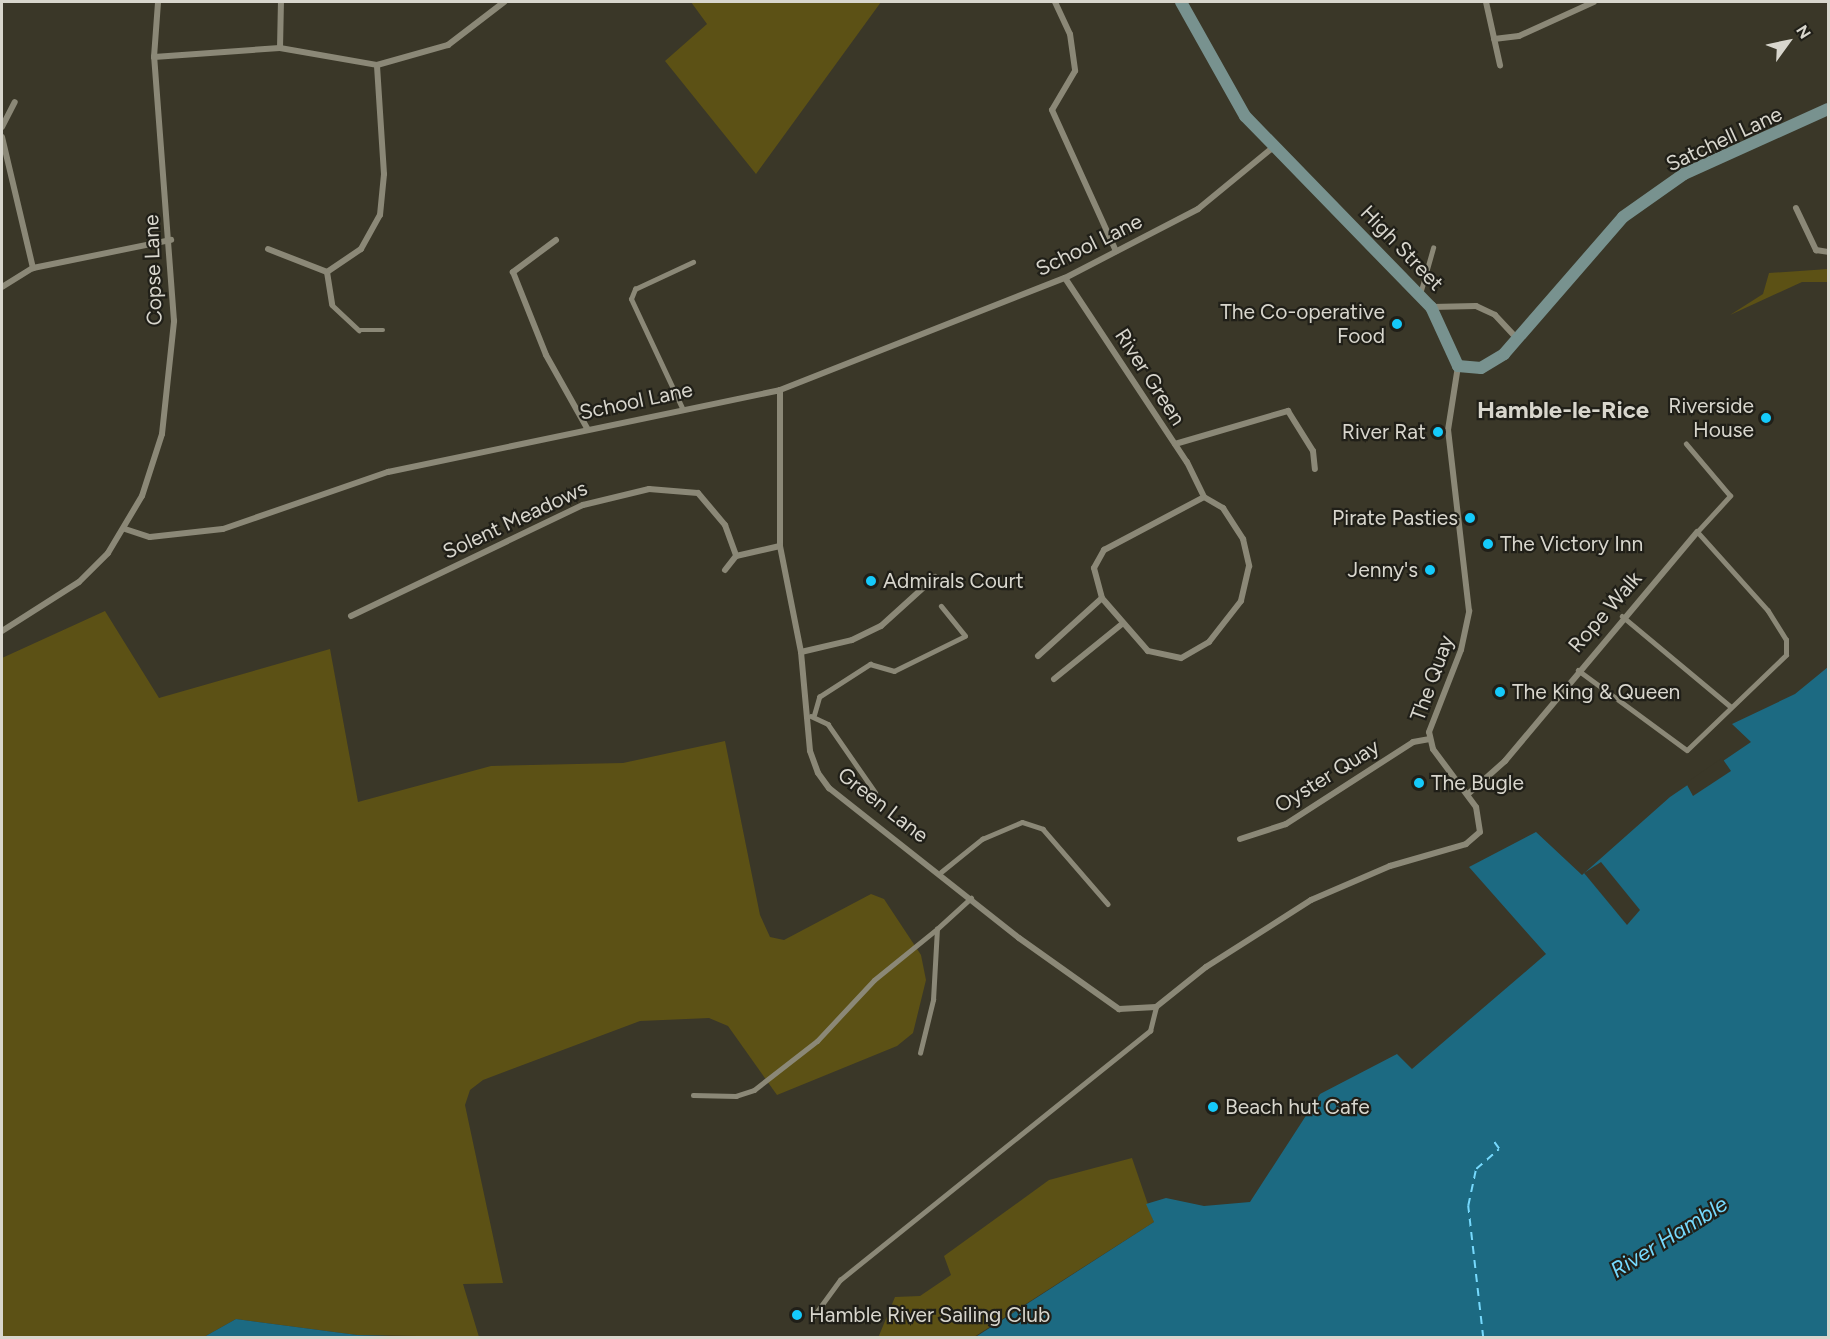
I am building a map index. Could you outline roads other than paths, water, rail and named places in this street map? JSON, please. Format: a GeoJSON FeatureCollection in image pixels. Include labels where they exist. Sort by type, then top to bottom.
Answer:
{"type":"FeatureCollection","features":[{"type":"Feature","properties":{"kind":"main road","name":"High Street"},"geometry":{"type":"LineString","coordinates":[[1181,2],[1231,96],[1271,148],[1431,307]]}},
{"type":"Feature","properties":{"kind":"main road","name":"Satchell Lane"},"geometry":{"type":"LineString","coordinates":[[1458,366],[1481,368],[1518,340],[1623,217],[1684,174],[1828,109]]}},
{"type":"Feature","properties":{"kind":"main road"},"geometry":{"type":"LineString","coordinates":[[1431,307],[1458,366]]}},
{"type":"Feature","properties":{"kind":"street","name":"Copse Lane"},"geometry":{"type":"LineString","coordinates":[[125,529],[154,465],[168,402],[174,321],[171,240],[154,57],[158,2]]}},
{"type":"Feature","properties":{"kind":"street"},"geometry":{"type":"LineString","coordinates":[[280,48],[281,2]]}},
{"type":"Feature","properties":{"kind":"street"},"geometry":{"type":"LineString","coordinates":[[154,57],[280,48],[376,65],[448,45],[504,2]]}},
{"type":"Feature","properties":{"kind":"street"},"geometry":{"type":"LineString","coordinates":[[1055,2],[1070,34],[1075,71],[1052,110],[1116,251]]}},
{"type":"Feature","properties":{"kind":"street"},"geometry":{"type":"LineString","coordinates":[[1486,2],[1500,65]]}},
{"type":"Feature","properties":{"kind":"street"},"geometry":{"type":"LineString","coordinates":[[1494,39],[1519,36],[1594,2]]}},
{"type":"Feature","properties":{"kind":"street"},"geometry":{"type":"LineString","coordinates":[[327,272],[361,249],[380,215],[384,174],[376,65]]}},
{"type":"Feature","properties":{"kind":"street"},"geometry":{"type":"LineString","coordinates":[[2,127],[15,102]]}},
{"type":"Feature","properties":{"kind":"street"},"geometry":{"type":"LineString","coordinates":[[2,137],[33,268]]}},
{"type":"Feature","properties":{"kind":"street","name":"School Lane"},"geometry":{"type":"LineString","coordinates":[[125,529],[150,537],[223,529],[388,472],[682,408],[780,390],[1065,278],[1198,209],[1271,148]]}},
{"type":"Feature","properties":{"kind":"street"},"geometry":{"type":"LineString","coordinates":[[1796,208],[1816,250],[1828,252]]}},
{"type":"Feature","properties":{"kind":"street"},"geometry":{"type":"LineString","coordinates":[[2,287],[33,268],[171,240]]}},
{"type":"Feature","properties":{"kind":"street"},"geometry":{"type":"LineString","coordinates":[[556,240],[513,272],[546,355],[587,428]]}},
{"type":"Feature","properties":{"kind":"street"},"geometry":{"type":"LineString","coordinates":[[268,249],[327,272]]}},
{"type":"Feature","properties":{"kind":"street"},"geometry":{"type":"LineString","coordinates":[[327,272],[332,305]]}},
{"type":"Feature","properties":{"kind":"street","name":"River Green"},"geometry":{"type":"LineString","coordinates":[[1065,278],[1175,444],[1203,497],[1223,508],[1243,539],[1249,566],[1241,601],[1209,642],[1180,658],[1148,651],[1122,624],[1102,598],[1094,568],[1104,550],[1203,497]]}},
{"type":"Feature","properties":{"kind":"street","name":"High Street"},"geometry":{"type":"LineString","coordinates":[[1431,307],[1476,306],[1494,315],[1518,340]]}},
{"type":"Feature","properties":{"kind":"street","name":"The Quay"},"geometry":{"type":"LineString","coordinates":[[1156,1007],[1206,967],[1311,900],[1474,839],[1481,823],[1468,794],[1430,739],[1429,726],[1461,650],[1469,611],[1448,430],[1458,366]]}},
{"type":"Feature","properties":{"kind":"street","name":"Green Lane"},"geometry":{"type":"LineString","coordinates":[[780,390],[780,546],[801,652],[810,751],[829,788],[941,872],[1082,986],[1119,1009],[1156,1007]]}},
{"type":"Feature","properties":{"kind":"street"},"geometry":{"type":"LineString","coordinates":[[1175,444],[1288,411],[1313,451],[1315,469]]}},
{"type":"Feature","properties":{"kind":"street","name":"Solent Meadows"},"geometry":{"type":"LineString","coordinates":[[351,616],[583,505],[649,489],[698,493],[725,525],[736,556]]}},
{"type":"Feature","properties":{"kind":"street"},"geometry":{"type":"LineString","coordinates":[[2,631],[80,582],[125,529]]}},
{"type":"Feature","properties":{"kind":"street","name":"Rope Walk"},"geometry":{"type":"LineString","coordinates":[[1468,794],[1505,761],[1622,616],[1697,532]]}},
{"type":"Feature","properties":{"kind":"street"},"geometry":{"type":"LineString","coordinates":[[725,570],[736,556],[780,546]]}},
{"type":"Feature","properties":{"kind":"street"},"geometry":{"type":"LineString","coordinates":[[801,652],[852,640],[881,626],[935,577]]}},
{"type":"Feature","properties":{"kind":"street"},"geometry":{"type":"LineString","coordinates":[[1038,656],[1102,598]]}},
{"type":"Feature","properties":{"kind":"street"},"geometry":{"type":"LineString","coordinates":[[1054,679],[1122,624]]}},
{"type":"Feature","properties":{"kind":"street","name":"Oyster Quay"},"geometry":{"type":"LineString","coordinates":[[1240,839],[1286,824],[1413,742],[1430,739]]}},
{"type":"Feature","properties":{"kind":"lane"},"geometry":{"type":"LineString","coordinates":[[1420,294],[1433,248]]}},
{"type":"Feature","properties":{"kind":"lane"},"geometry":{"type":"LineString","coordinates":[[682,408],[631,299],[635,289],[693,262]]}},
{"type":"Feature","properties":{"kind":"lane"},"geometry":{"type":"LineString","coordinates":[[332,305],[359,330],[383,330]]}},
{"type":"Feature","properties":{"kind":"lane"},"geometry":{"type":"LineString","coordinates":[[1578,670],[1683,750],[1787,648],[1768,611],[1697,532],[1730,496],[1686,444]]}},
{"type":"Feature","properties":{"kind":"lane"},"geometry":{"type":"LineString","coordinates":[[814,715],[819,697],[870,664],[894,670],[965,636],[941,606]]}},
{"type":"Feature","properties":{"kind":"lane"},"geometry":{"type":"LineString","coordinates":[[1622,616],[1730,706]]}},
{"type":"Feature","properties":{"kind":"lane"},"geometry":{"type":"LineString","coordinates":[[806,718],[814,715]]}},
{"type":"Feature","properties":{"kind":"lane"},"geometry":{"type":"LineString","coordinates":[[814,715],[828,724],[875,792]]}},
{"type":"Feature","properties":{"kind":"lane"},"geometry":{"type":"LineString","coordinates":[[941,872],[982,839],[1022,822],[1043,829],[1108,904]]}},
{"type":"Feature","properties":{"kind":"lane"},"geometry":{"type":"LineString","coordinates":[[693,1095],[736,1096],[754,1090],[817,1041],[874,980],[971,898]]}},
{"type":"Feature","properties":{"kind":"lane"},"geometry":{"type":"LineString","coordinates":[[920,1053],[933,1000],[937,929]]}},
{"type":"Feature","properties":{"kind":"lane"},"geometry":{"type":"LineString","coordinates":[[813,1317],[840,1280],[1150,1031],[1156,1007]]}},
{"type":"Feature","properties":{"kind":"water","name":"River Hamble"},"geometry":{"type":"Polygon","coordinates":[[[1828,667],[1828,1337],[974,1338],[1154,1222],[1146,1204],[1166,1198],[1204,1206],[1250,1202],[1320,1094],[1397,1054],[1412,1069],[1546,954],[1469,867],[1536,832],[1582,875],[1670,797],[1751,742],[1732,724],[1795,694],[1828,667]]]}},
{"type":"Feature","properties":{"kind":"water"},"geometry":{"type":"Polygon","coordinates":[[[236,1319],[357,1335],[425,1337],[204,1337],[236,1319]]]}},
{"type":"Feature","properties":{"kind":"place","name":"The Co-operative Food"},"geometry":{"type":"Point","coordinates":[1397,324]}},
{"type":"Feature","properties":{"kind":"place","name":"Riverside House"},"geometry":{"type":"Point","coordinates":[1766,418]}},
{"type":"Feature","properties":{"kind":"place","name":"River Rat"},"geometry":{"type":"Point","coordinates":[1438,432]}},
{"type":"Feature","properties":{"kind":"place","name":"Pirate Pasties"},"geometry":{"type":"Point","coordinates":[1470,518]}},
{"type":"Feature","properties":{"kind":"place","name":"The Victory Inn"},"geometry":{"type":"Point","coordinates":[1488,544]}},
{"type":"Feature","properties":{"kind":"place","name":"Jenny's"},"geometry":{"type":"Point","coordinates":[1430,570]}},
{"type":"Feature","properties":{"kind":"place","name":"Admirals Court"},"geometry":{"type":"Point","coordinates":[871,581]}},
{"type":"Feature","properties":{"kind":"place","name":"The King & Queen"},"geometry":{"type":"Point","coordinates":[1500,692]}},
{"type":"Feature","properties":{"kind":"place","name":"The Bugle"},"geometry":{"type":"Point","coordinates":[1419,783]}},
{"type":"Feature","properties":{"kind":"place","name":"Beach hut Cafe"},"geometry":{"type":"Point","coordinates":[1213,1107]}},
{"type":"Feature","properties":{"kind":"place","name":"Hamble River Sailing Club"},"geometry":{"type":"Point","coordinates":[797,1315]}},
{"type":"Feature","properties":{"kind":"district","name":"Hamble-le-Rice"},"geometry":{"type":"Point","coordinates":[1563,410]}}]}
